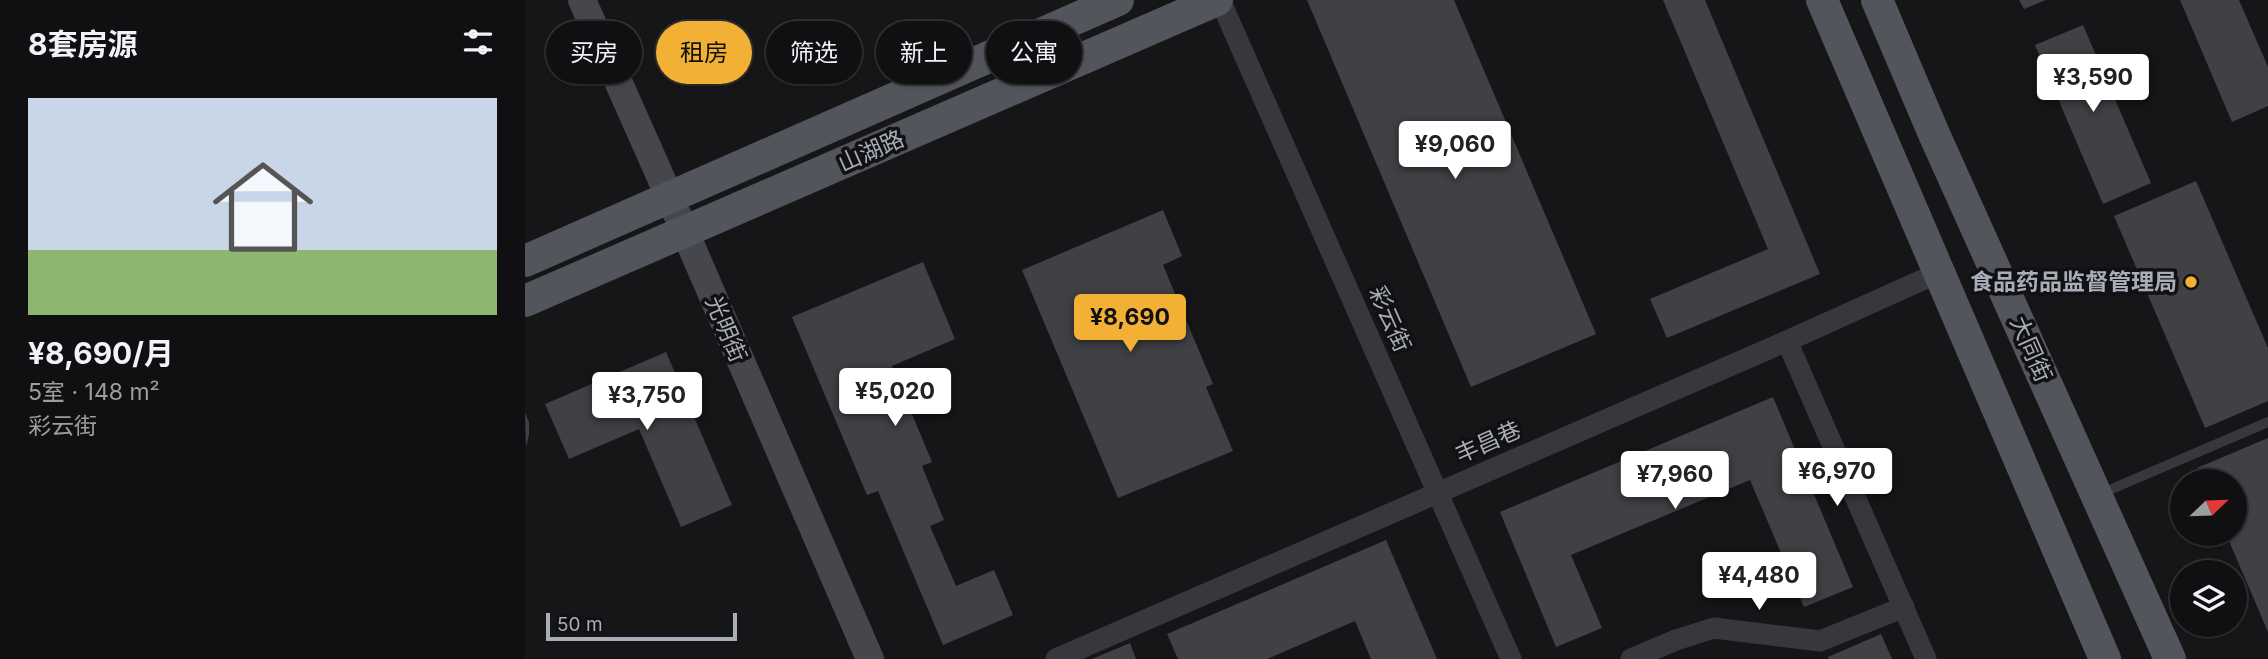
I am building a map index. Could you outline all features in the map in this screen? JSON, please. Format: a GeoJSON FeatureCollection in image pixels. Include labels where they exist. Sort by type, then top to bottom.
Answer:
{"type":"FeatureCollection","features":[{"type":"Feature","properties":{"kind":"main road","name":"光明街"},"geometry":{"type":"LineString","coordinates":[[582,0],[870,659]]}},
{"type":"Feature","properties":{"kind":"main road","name":"山湖路"},"geometry":{"type":"LineString","coordinates":[[525,261],[1118,0]]}},
{"type":"Feature","properties":{"kind":"main road","name":"山湖路"},"geometry":{"type":"LineString","coordinates":[[525,301],[1219,0]]}},
{"type":"Feature","properties":{"kind":"main road"},"geometry":{"type":"LineString","coordinates":[[1822,0],[2105,659]]}},
{"type":"Feature","properties":{"kind":"main road","name":"大同街"},"geometry":{"type":"LineString","coordinates":[[1877,0],[1934,134],[2170,659]]}},
{"type":"Feature","properties":{"kind":"street","name":"彩云街"},"geometry":{"type":"LineString","coordinates":[[1219,0],[1511,659]]}},
{"type":"Feature","properties":{"kind":"street","name":"丰昌巷"},"geometry":{"type":"LineString","coordinates":[[1056,659],[1940,272]]}},
{"type":"Feature","properties":{"kind":"street"},"geometry":{"type":"LineString","coordinates":[[1787,341],[1926,659]]}},
{"type":"Feature","properties":{"kind":"street"},"geometry":{"type":"LineString","coordinates":[[1630,659],[1714,628],[1820,641],[1904,607]]}},
{"type":"Feature","properties":{"kind":"lane"},"geometry":{"type":"LineString","coordinates":[[2097,496],[2268,422]]}},
{"type":"Feature","properties":{"kind":"building"},"geometry":{"type":"Polygon","coordinates":[[[1307,0],[1454,0],[1596,334],[1471,387],[1307,0]]]}},
{"type":"Feature","properties":{"kind":"building"},"geometry":{"type":"Polygon","coordinates":[[[1663,0],[1705,0],[1820,274],[1667,338],[1650,299],[1768,249],[1663,0]]]}},
{"type":"Feature","properties":{"kind":"building"},"geometry":{"type":"Polygon","coordinates":[[[2019,0],[2046,0],[2024,9],[2019,0]]]}},
{"type":"Feature","properties":{"kind":"building"},"geometry":{"type":"Polygon","coordinates":[[[2180,0],[2239,0],[2268,67],[2268,106],[2232,122],[2180,0]]]}},
{"type":"Feature","properties":{"kind":"building"},"geometry":{"type":"Polygon","coordinates":[[[2083,25],[2151,183],[2103,204],[2035,45],[2083,25]]]}},
{"type":"Feature","properties":{"kind":"building","name":"食品药品监督管理局"},"geometry":{"type":"Polygon","coordinates":[[[2196,181],[2268,348],[2268,401],[2205,428],[2114,216],[2196,181]]]}},
{"type":"Feature","properties":{"kind":"building"},"geometry":{"type":"Polygon","coordinates":[[[1163,210],[1182,256],[1163,265],[1213,384],[1206,387],[1233,451],[1118,498],[1022,270],[1163,210]]]}},
{"type":"Feature","properties":{"kind":"building"},"geometry":{"type":"Polygon","coordinates":[[[923,262],[955,339],[892,366],[932,462],[922,466],[944,520],[930,526],[956,586],[994,570],[1013,615],[943,645],[878,491],[867,495],[792,317],[923,262]]]}},
{"type":"Feature","properties":{"kind":"building"},"geometry":{"type":"Polygon","coordinates":[[[666,352],[732,505],[681,527],[639,429],[569,459],[545,404],[666,352]]]}},
{"type":"Feature","properties":{"kind":"building"},"geometry":{"type":"Polygon","coordinates":[[[1773,397],[1853,587],[1804,607],[1750,480],[1571,555],[1602,628],[1556,647],[1500,512],[1773,397]]]}},
{"type":"Feature","properties":{"kind":"building"},"geometry":{"type":"Polygon","coordinates":[[[525,413],[529,422],[526,447],[525,413]]]}},
{"type":"Feature","properties":{"kind":"building"},"geometry":{"type":"Polygon","coordinates":[[[2268,438],[2268,632],[2247,583],[2247,560],[2237,560],[2231,546],[2247,546],[2247,469],[2197,468],[2268,438]]]}},
{"type":"Feature","properties":{"kind":"building"},"geometry":{"type":"Polygon","coordinates":[[[1386,540],[1437,659],[1371,659],[1355,621],[1267,659],[1178,659],[1167,634],[1386,540]]]}},
{"type":"Feature","properties":{"kind":"building"},"geometry":{"type":"Polygon","coordinates":[[[1881,634],[1892,659],[1828,657],[1881,634]]]}},
{"type":"Feature","properties":{"kind":"building"},"geometry":{"type":"Polygon","coordinates":[[[1130,643],[1136,659],[1092,659],[1130,643]]]}},
{"type":"Feature","properties":{"kind":"place","name":"食品药品监督管理局"},"geometry":{"type":"Point","coordinates":[2191,282]}}]}
